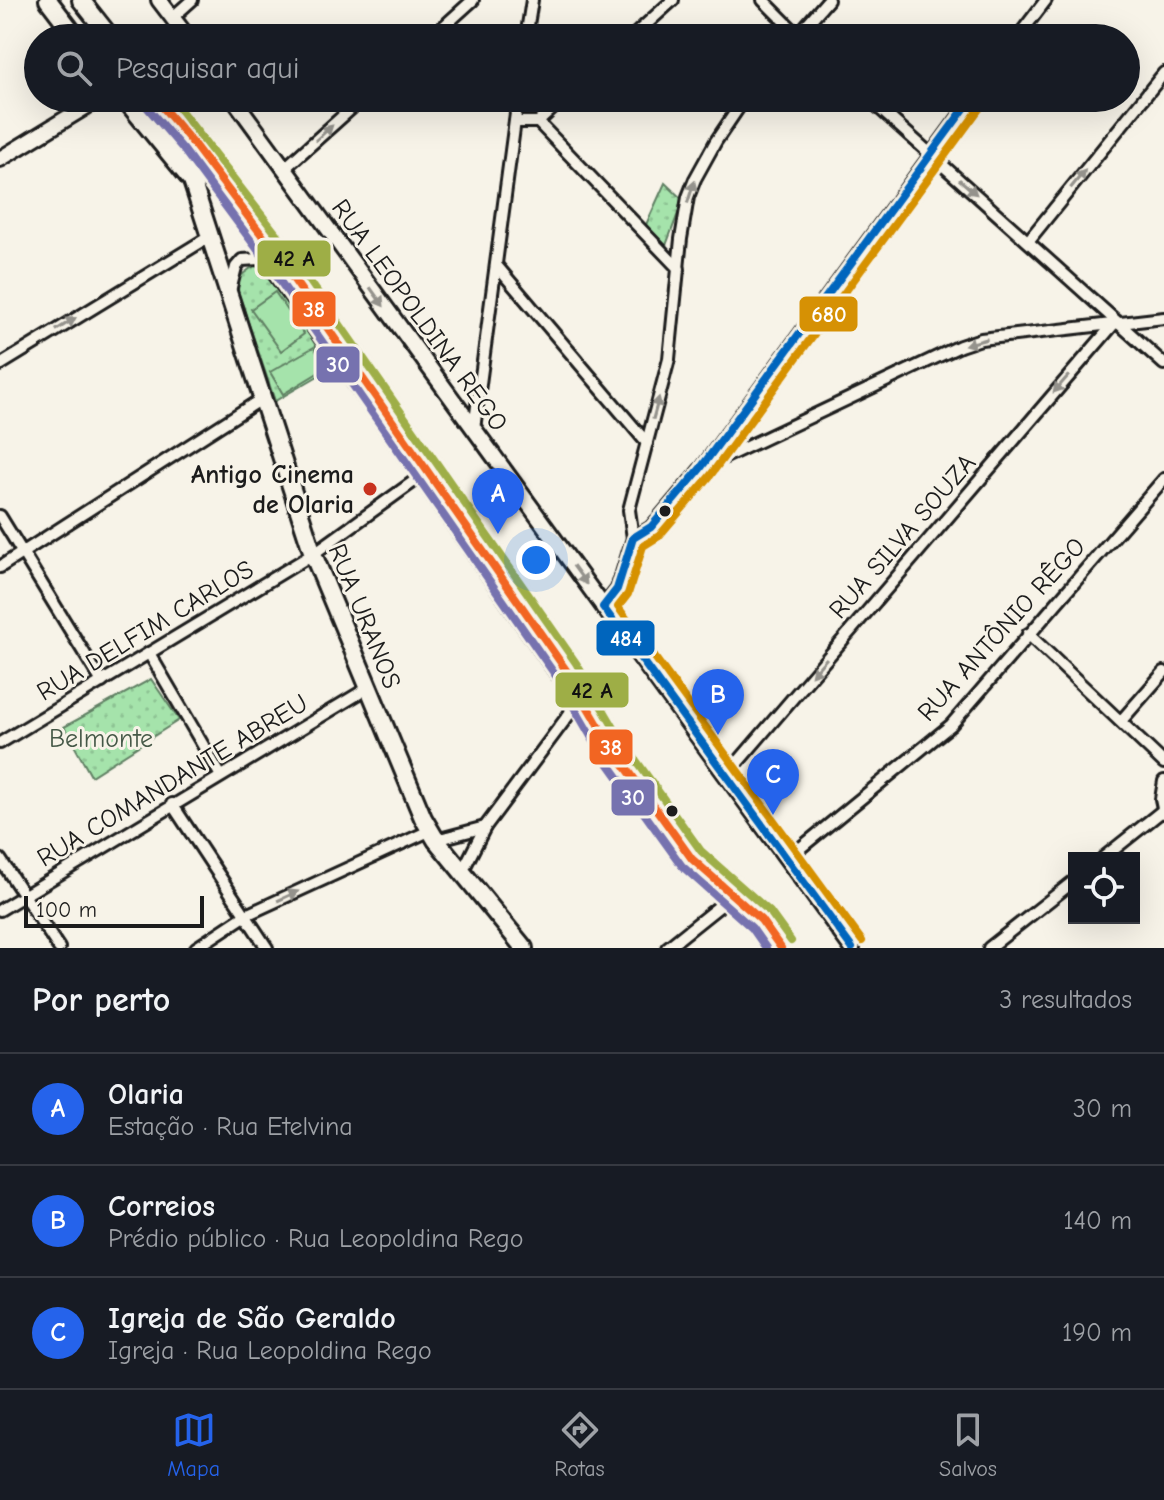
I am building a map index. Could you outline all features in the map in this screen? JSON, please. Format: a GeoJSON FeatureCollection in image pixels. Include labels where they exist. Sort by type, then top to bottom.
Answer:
{"type":"FeatureCollection","features":[{"type":"Feature","properties":{"kind":"main road"},"geometry":{"type":"LineString","coordinates":[[48,0],[66,24]]}},
{"type":"Feature","properties":{"kind":"main road"},"geometry":{"type":"LineString","coordinates":[[81,0],[100,24]]}},
{"type":"Feature","properties":{"kind":"main road"},"geometry":{"type":"LineString","coordinates":[[159,0],[178,24]]}},
{"type":"Feature","properties":{"kind":"main road"},"geometry":{"type":"LineString","coordinates":[[0,159],[77,112]]}},
{"type":"Feature","properties":{"kind":"main road"},"geometry":{"type":"LineString","coordinates":[[135,112],[192,181]]}},
{"type":"Feature","properties":{"kind":"main road"},"geometry":{"type":"LineString","coordinates":[[170,112],[192,142],[195,158],[192,181]]}},
{"type":"Feature","properties":{"kind":"main road","name":"RUA LEOPOLDINA REGO"},"geometry":{"type":"LineString","coordinates":[[243,112],[852,948]]}},
{"type":"Feature","properties":{"kind":"main road","name":"RUA URANOS"},"geometry":{"type":"LineString","coordinates":[[192,181],[313,554],[368,688],[433,836],[524,948]]}},
{"type":"Feature","properties":{"kind":"street"},"geometry":{"type":"LineString","coordinates":[[173,17],[192,0]]}},
{"type":"Feature","properties":{"kind":"street"},"geometry":{"type":"LineString","coordinates":[[446,24],[473,0]]}},
{"type":"Feature","properties":{"kind":"street"},"geometry":{"type":"LineString","coordinates":[[528,24],[532,0]]}},
{"type":"Feature","properties":{"kind":"street"},"geometry":{"type":"LineString","coordinates":[[646,24],[673,0]]}},
{"type":"Feature","properties":{"kind":"street"},"geometry":{"type":"LineString","coordinates":[[763,0],[786,24]]}},
{"type":"Feature","properties":{"kind":"street"},"geometry":{"type":"LineString","coordinates":[[809,24],[828,0]]}},
{"type":"Feature","properties":{"kind":"street"},"geometry":{"type":"LineString","coordinates":[[1028,24],[1046,0]]}},
{"type":"Feature","properties":{"kind":"street"},"geometry":{"type":"LineString","coordinates":[[1140,103],[1164,73]]}},
{"type":"Feature","properties":{"kind":"street"},"geometry":{"type":"LineString","coordinates":[[285,168],[347,112]]}},
{"type":"Feature","properties":{"kind":"street"},"geometry":{"type":"LineString","coordinates":[[473,431],[516,112]]}},
{"type":"Feature","properties":{"kind":"street"},"geometry":{"type":"LineString","coordinates":[[515,122],[538,122],[549,112]]}},
{"type":"Feature","properties":{"kind":"street"},"geometry":{"type":"LineString","coordinates":[[603,607],[617,589],[633,538],[629,510],[669,359],[684,217],[695,179],[736,112]]}},
{"type":"Feature","properties":{"kind":"street"},"geometry":{"type":"LineString","coordinates":[[884,112],[1029,240],[1116,325],[1164,364]]}},
{"type":"Feature","properties":{"kind":"street"},"geometry":{"type":"LineString","coordinates":[[633,538],[651,527],[700,469],[962,112]]}},
{"type":"Feature","properties":{"kind":"street"},"geometry":{"type":"LineString","coordinates":[[1029,240],[1132,112]]}},
{"type":"Feature","properties":{"kind":"street"},"geometry":{"type":"LineString","coordinates":[[538,122],[679,269]]}},
{"type":"Feature","properties":{"kind":"street"},"geometry":{"type":"LineString","coordinates":[[0,365],[209,237]]}},
{"type":"Feature","properties":{"kind":"street"},"geometry":{"type":"LineString","coordinates":[[230,297],[232,276],[242,260],[259,259],[268,266],[570,693],[573,701],[570,713],[485,827],[462,872]]}},
{"type":"Feature","properties":{"kind":"street"},"geometry":{"type":"LineString","coordinates":[[496,265],[647,443]]}},
{"type":"Feature","properties":{"kind":"street"},"geometry":{"type":"LineString","coordinates":[[700,469],[960,346],[981,339],[1164,318]]}},
{"type":"Feature","properties":{"kind":"street","name":"RUA SILVA SOUZA"},"geometry":{"type":"LineString","coordinates":[[726,776],[1116,325]]}},
{"type":"Feature","properties":{"kind":"street"},"geometry":{"type":"LineString","coordinates":[[0,567],[263,398]]}},
{"type":"Feature","properties":{"kind":"street","name":"RUA DELFIM CARLOS"},"geometry":{"type":"LineString","coordinates":[[0,743],[313,554],[420,477]]}},
{"type":"Feature","properties":{"kind":"street","name":"RUA ANTÔNIO RÊGO"},"geometry":{"type":"LineString","coordinates":[[787,859],[951,725],[1164,479]]}},
{"type":"Feature","properties":{"kind":"street"},"geometry":{"type":"LineString","coordinates":[[0,516],[102,682]]}},
{"type":"Feature","properties":{"kind":"street"},"geometry":{"type":"LineString","coordinates":[[1028,634],[1164,763]]}},
{"type":"Feature","properties":{"kind":"street"},"geometry":{"type":"LineString","coordinates":[[149,653],[221,776]]}},
{"type":"Feature","properties":{"kind":"street"},"geometry":{"type":"LineString","coordinates":[[1121,721],[1164,672]]}},
{"type":"Feature","properties":{"kind":"street","name":"RUA COMANDANTE ABREU"},"geometry":{"type":"LineString","coordinates":[[0,910],[368,688]]}},
{"type":"Feature","properties":{"kind":"street"},"geometry":{"type":"LineString","coordinates":[[1111,852],[1163,812],[1161,799],[1164,781]]}},
{"type":"Feature","properties":{"kind":"street"},"geometry":{"type":"LineString","coordinates":[[172,804],[267,948]]}},
{"type":"Feature","properties":{"kind":"street"},"geometry":{"type":"LineString","coordinates":[[196,948],[246,915],[433,836],[485,827]]}},
{"type":"Feature","properties":{"kind":"street"},"geometry":{"type":"LineString","coordinates":[[0,859],[59,948]]}},
{"type":"Feature","properties":{"kind":"street"},"geometry":{"type":"LineString","coordinates":[[989,948],[1068,886]]}},
{"type":"Feature","properties":{"kind":"street"},"geometry":{"type":"LineString","coordinates":[[667,948],[722,904]]}},
{"type":"Feature","properties":{"kind":"green space"},"geometry":{"type":"Polygon","coordinates":[[[665,183],[683,200],[665,248],[644,229],[665,183]]]}},
{"type":"Feature","properties":{"kind":"green space"},"geometry":{"type":"Polygon","coordinates":[[[255,265],[269,271],[278,283],[330,369],[275,401],[238,292],[239,277],[255,265]]]}},
{"type":"Feature","properties":{"kind":"green space"},"geometry":{"type":"Polygon","coordinates":[[[275,292],[304,334],[281,351],[251,309],[275,292]]]}},
{"type":"Feature","properties":{"kind":"green space"},"geometry":{"type":"Polygon","coordinates":[[[314,347],[326,368],[283,394],[270,372],[314,347]]]}},
{"type":"Feature","properties":{"kind":"green space","name":"Belmonte"},"geometry":{"type":"Polygon","coordinates":[[[151,679],[179,720],[91,776],[64,727],[151,679]]]}},
{"type":"Feature","properties":{"kind":"transit line","name":"30"},"geometry":{"type":"LineString","coordinates":[[151,112],[183,149],[261,254],[556,676],[600,752],[682,866],[752,928],[766,948]]}},
{"type":"Feature","properties":{"kind":"transit line","name":"38"},"geometry":{"type":"LineString","coordinates":[[167,112],[271,247],[566,670],[610,745],[692,859],[761,920],[781,948]]}},
{"type":"Feature","properties":{"kind":"transit line"},"geometry":{"type":"LineString","coordinates":[[182,112],[281,240],[576,663],[620,738],[701,851],[770,912],[791,941]]}},
{"type":"Feature","properties":{"kind":"transit line","name":"484"},"geometry":{"type":"LineString","coordinates":[[852,948],[603,607],[617,589],[633,538],[651,527],[700,469],[962,112]]}},
{"type":"Feature","properties":{"kind":"transit line","name":"680"},"geometry":{"type":"LineString","coordinates":[[862,941],[618,607],[628,594],[643,546],[659,536],[710,476],[977,112]]}},
{"type":"Feature","properties":{"kind":"place","name":"Antigo Cinema de Olaria"},"geometry":{"type":"Point","coordinates":[370,489]}},
{"type":"Feature","properties":{"kind":"place","name":"Olaria"},"geometry":{"type":"Point","coordinates":[498,534]}},
{"type":"Feature","properties":{"kind":"place","name":"Correios"},"geometry":{"type":"Point","coordinates":[718,735]}},
{"type":"Feature","properties":{"kind":"place","name":"Igreja de São Geraldo"},"geometry":{"type":"Point","coordinates":[773,815]}}]}
